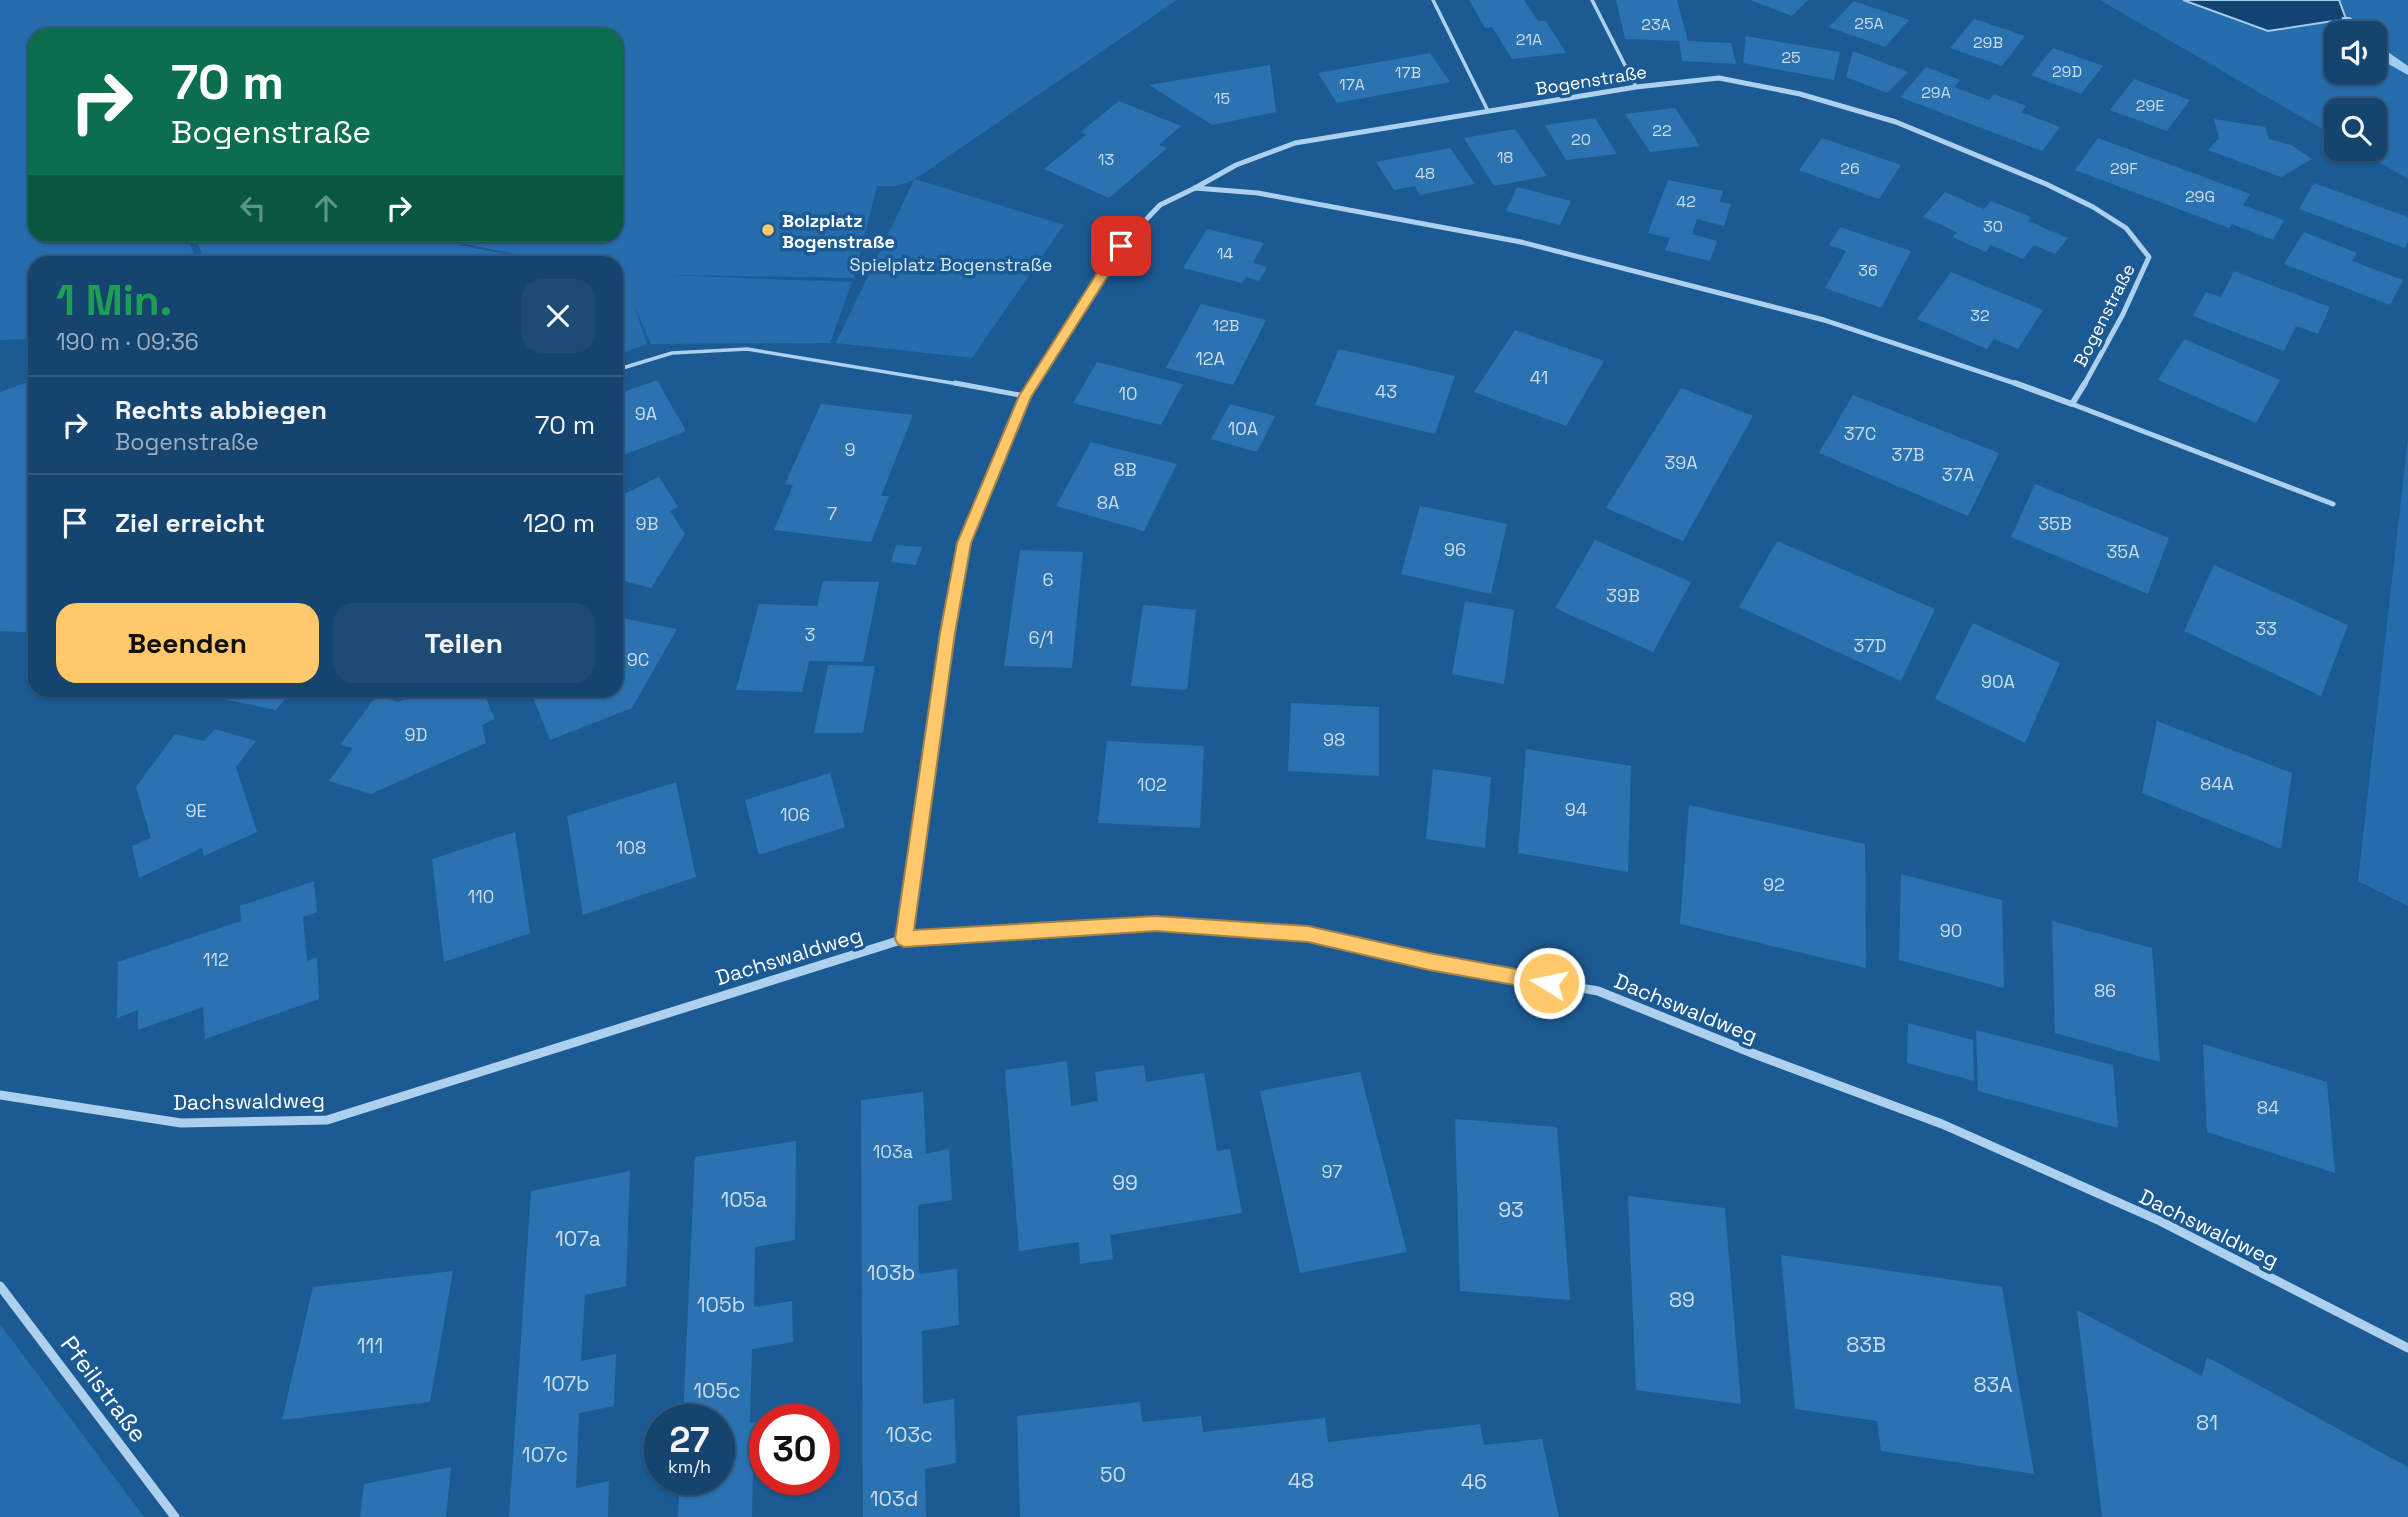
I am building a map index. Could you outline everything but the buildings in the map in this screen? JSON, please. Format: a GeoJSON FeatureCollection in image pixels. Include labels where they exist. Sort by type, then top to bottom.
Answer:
{"type":"FeatureCollection","features":[{"type":"Feature","properties":{"kind":"street","name":"Bogenstraße"},"geometry":{"type":"LineString","coordinates":[[904,939],[947,633],[964,543],[1025,396],[1121,246],[1160,205],[1236,165],[1295,143],[1636,87],[1719,78],[1800,94],[1896,122],[2046,184],[2093,206],[2126,228],[2149,257],[2099,362],[2072,404]]}},
{"type":"Feature","properties":{"kind":"street"},"geometry":{"type":"LineString","coordinates":[[1195,188],[1258,193],[1521,242],[1825,320],[1960,363],[2072,404]]}},
{"type":"Feature","properties":{"kind":"street","name":"Dachswaldweg"},"geometry":{"type":"LineString","coordinates":[[0,1095],[181,1124],[327,1120],[904,939],[1156,923],[1294,933],[1442,964],[1598,991],[1756,1055],[1942,1124],[2160,1222],[2408,1348]]}},
{"type":"Feature","properties":{"kind":"street","name":"Pfeilstraße"},"geometry":{"type":"LineString","coordinates":[[0,1286],[174,1517]]}},
{"type":"Feature","properties":{"kind":"lane"},"geometry":{"type":"LineString","coordinates":[[1433,0],[1488,111]]}},
{"type":"Feature","properties":{"kind":"lane"},"geometry":{"type":"LineString","coordinates":[[1592,0],[1636,87]]}},
{"type":"Feature","properties":{"kind":"lane"},"geometry":{"type":"LineString","coordinates":[[623,368],[672,353],[747,349],[856,365],[1025,396]]}},
{"type":"Feature","properties":{"kind":"lane"},"geometry":{"type":"LineString","coordinates":[[2072,404],[2333,504]]}},
{"type":"Feature","properties":{"kind":"green space","name":"Spielplatz Bogenstraße"},"geometry":{"type":"Polygon","coordinates":[[[0,0],[1177,0],[915,179],[1064,225],[972,358],[836,343],[914,180],[897,186],[877,186],[854,278],[664,275],[852,282],[830,343],[651,344],[634,305],[647,344],[623,353],[623,256],[525,256],[466,244],[623,242],[623,28],[28,28],[28,242],[189,242],[195,256],[28,256],[28,339],[0,340],[0,0]]]}},
{"type":"Feature","properties":{"kind":"green space"},"geometry":{"type":"Polygon","coordinates":[[[2100,0],[2408,0],[2408,179],[2377,161],[2387,161],[2387,98],[2324,98],[2324,130],[2100,0]]]}},
{"type":"Feature","properties":{"kind":"green space"},"geometry":{"type":"Polygon","coordinates":[[[197,242],[461,242],[459,245],[516,256],[203,256],[197,242]]]}},
{"type":"Feature","properties":{"kind":"green space"},"geometry":{"type":"Polygon","coordinates":[[[2408,438],[2408,906],[2358,881],[2408,438]]]}},
{"type":"Feature","properties":{"kind":"green space"},"geometry":{"type":"Polygon","coordinates":[[[0,1324],[144,1517],[0,1517],[0,1324]]]}},
{"type":"Feature","properties":{"kind":"shaded area"},"geometry":{"type":"Polygon","coordinates":[[[2183,0],[2339,0],[2346,19],[2268,31],[2183,0]]]}},
{"type":"Feature","properties":{"kind":"waterway"},"geometry":{"type":"LineString","coordinates":[[2387,58],[2408,71]]}},
{"type":"Feature","properties":{"kind":"place","name":"Bolzplatz Bogenstraße"},"geometry":{"type":"Point","coordinates":[768,230]}},
{"type":"Feature","properties":{"kind":"route"},"geometry":{"type":"LineString","coordinates":[[1121,246],[1025,396],[964,543],[947,633],[904,939],[1156,923],[1308,934],[1429,961],[1549,983]]}}]}
